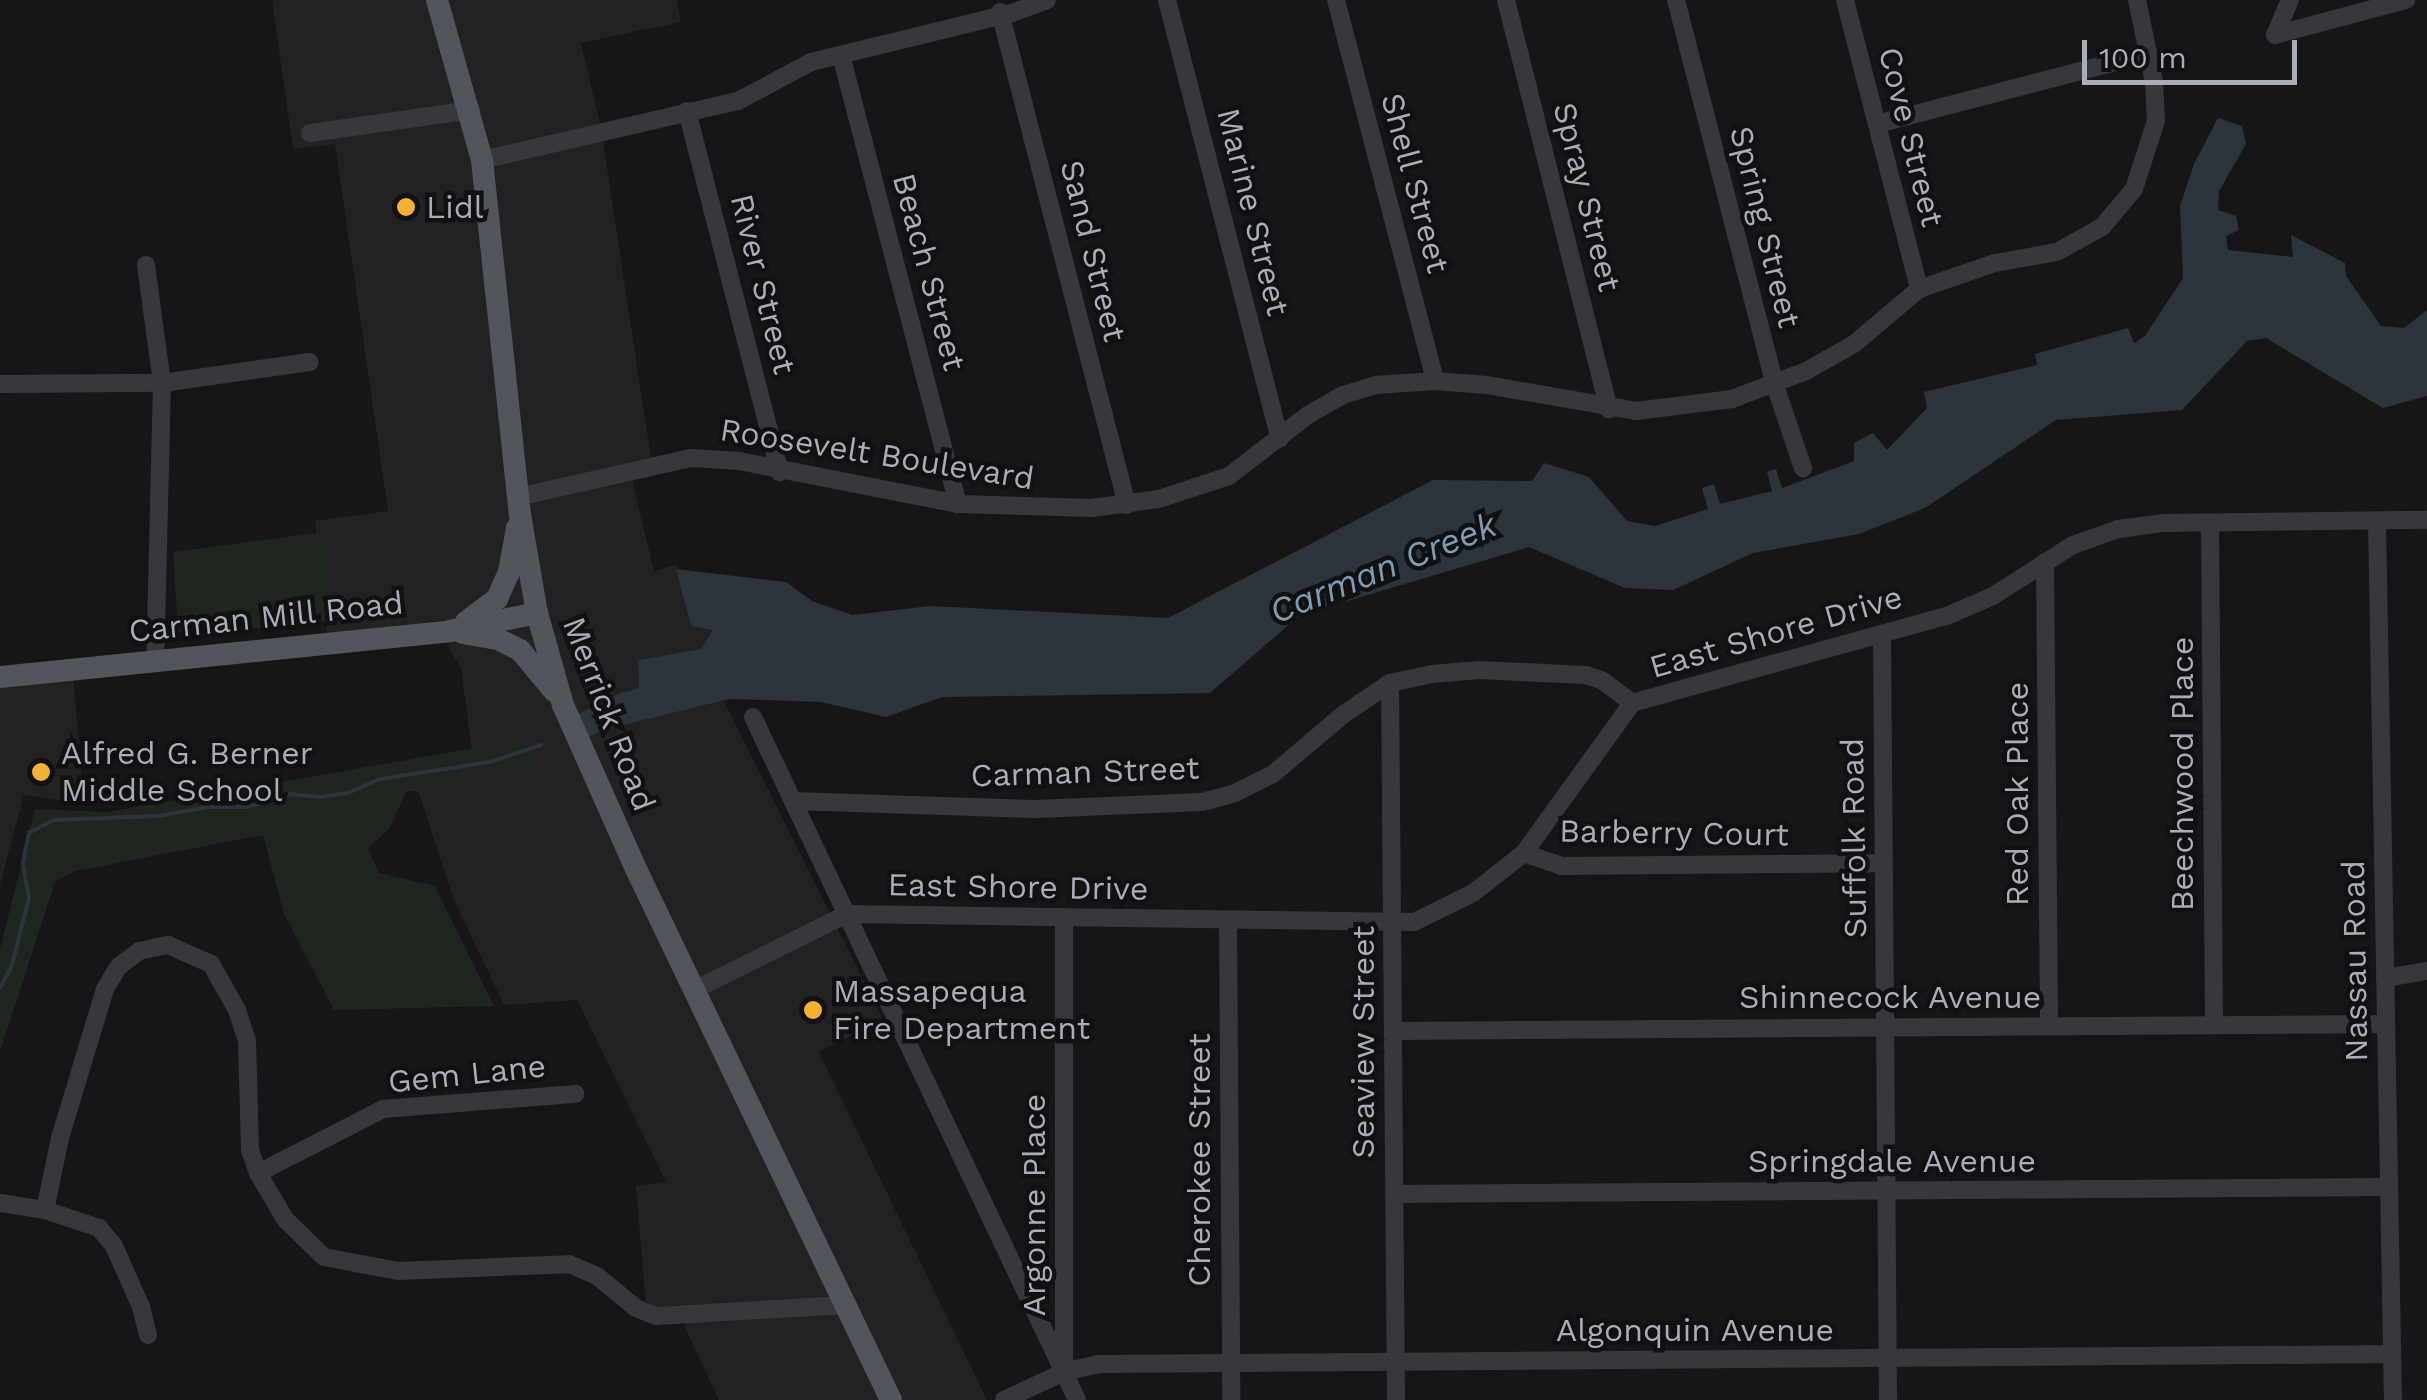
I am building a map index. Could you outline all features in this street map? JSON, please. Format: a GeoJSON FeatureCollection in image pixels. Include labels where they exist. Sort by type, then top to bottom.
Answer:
{"type":"FeatureCollection","features":[{"type":"Feature","properties":{"kind":"main road","name":"Merrick Road"},"geometry":{"type":"LineString","coordinates":[[438,0],[482,160],[519,505],[537,614],[564,705],[589,769],[891,1400]]}},
{"type":"Feature","properties":{"kind":"main road"},"geometry":{"type":"LineString","coordinates":[[450,631],[483,613],[497,599],[508,572],[519,505]]}},
{"type":"Feature","properties":{"kind":"main road","name":"Carman Mill Road"},"geometry":{"type":"LineString","coordinates":[[0,677],[450,631],[537,614]]}},
{"type":"Feature","properties":{"kind":"main road"},"geometry":{"type":"LineString","coordinates":[[450,631],[498,639],[520,650],[564,705]]}},
{"type":"Feature","properties":{"kind":"street"},"geometry":{"type":"LineString","coordinates":[[482,160],[738,100],[811,62],[1000,12],[1012,13],[1047,0]]}},
{"type":"Feature","properties":{"kind":"street","name":"Marine Street"},"geometry":{"type":"LineString","coordinates":[[1167,0],[1280,439]]}},
{"type":"Feature","properties":{"kind":"street","name":"Shell Street"},"geometry":{"type":"LineString","coordinates":[[1336,0],[1435,382]]}},
{"type":"Feature","properties":{"kind":"street","name":"Spray Street"},"geometry":{"type":"LineString","coordinates":[[1506,0],[1609,410]]}},
{"type":"Feature","properties":{"kind":"street","name":"Spring Street"},"geometry":{"type":"LineString","coordinates":[[1676,0],[1774,385],[1803,468]]}},
{"type":"Feature","properties":{"kind":"street","name":"Cove Street"},"geometry":{"type":"LineString","coordinates":[[1845,0],[1919,288]]}},
{"type":"Feature","properties":{"kind":"street","name":"Roosevelt Boulevard"},"geometry":{"type":"LineString","coordinates":[[519,505],[692,458],[740,461],[780,472],[958,504],[1054,510],[1127,505],[1218,480],[1280,439],[1308,415],[1343,395],[1376,385],[1435,382],[1516,390],[1609,410],[1699,406],[1774,385],[1854,344],[1907,304],[1919,288],[1995,263],[2057,252],[2102,227],[2134,189],[2150,151],[2156,111],[2150,53],[2138,0]]}},
{"type":"Feature","properties":{"kind":"street"},"geometry":{"type":"LineString","coordinates":[[2290,0],[2275,35],[2406,0]]}},
{"type":"Feature","properties":{"kind":"street","name":"Sand Street"},"geometry":{"type":"LineString","coordinates":[[1000,12],[1127,505]]}},
{"type":"Feature","properties":{"kind":"street"},"geometry":{"type":"LineString","coordinates":[[1877,124],[2150,53]]}},
{"type":"Feature","properties":{"kind":"street","name":"Beach Street"},"geometry":{"type":"LineString","coordinates":[[842,55],[958,504]]}},
{"type":"Feature","properties":{"kind":"street"},"geometry":{"type":"LineString","coordinates":[[310,132],[471,110]]}},
{"type":"Feature","properties":{"kind":"street","name":"River Street"},"geometry":{"type":"LineString","coordinates":[[687,112],[780,472]]}},
{"type":"Feature","properties":{"kind":"street"},"geometry":{"type":"LineString","coordinates":[[146,265],[162,383],[155,660]]}},
{"type":"Feature","properties":{"kind":"street"},"geometry":{"type":"LineString","coordinates":[[0,384],[162,383],[310,362]]}},
{"type":"Feature","properties":{"kind":"street","name":"East Shore Drive"},"geometry":{"type":"LineString","coordinates":[[694,990],[847,914],[1414,922],[1473,893],[1524,853],[1632,703],[1882,635],[1979,602],[2073,544],[2118,529],[2210,523],[2427,520]]}},
{"type":"Feature","properties":{"kind":"street","name":"Nassau Road"},"geometry":{"type":"LineString","coordinates":[[2377,521],[2394,1400]]}},
{"type":"Feature","properties":{"kind":"street","name":"Beechwood Place"},"geometry":{"type":"LineString","coordinates":[[2210,523],[2214,1024]]}},
{"type":"Feature","properties":{"kind":"street","name":"Red Oak Place"},"geometry":{"type":"LineString","coordinates":[[2045,562],[2049,1026]]}},
{"type":"Feature","properties":{"kind":"street","name":"Suffolk Road"},"geometry":{"type":"LineString","coordinates":[[1882,635],[1888,1400]]}},
{"type":"Feature","properties":{"kind":"street","name":"Carman Street"},"geometry":{"type":"LineString","coordinates":[[793,801],[1036,809],[1202,802],[1236,793],[1273,774],[1344,714],[1390,683],[1479,670],[1586,675],[1603,681],[1632,703]]}},
{"type":"Feature","properties":{"kind":"street","name":"Seaview Street"},"geometry":{"type":"LineString","coordinates":[[1390,683],[1396,1400]]}},
{"type":"Feature","properties":{"kind":"street"},"geometry":{"type":"LineString","coordinates":[[753,717],[1077,1400]]}},
{"type":"Feature","properties":{"kind":"street","name":"Barberry Court"},"geometry":{"type":"LineString","coordinates":[[1524,853],[1561,866],[1884,863]]}},
{"type":"Feature","properties":{"kind":"street","name":"Argonne Place"},"geometry":{"type":"LineString","coordinates":[[1064,918],[1064,1372]]}},
{"type":"Feature","properties":{"kind":"street","name":"Cherokee Street"},"geometry":{"type":"LineString","coordinates":[[1228,920],[1231,1400]]}},
{"type":"Feature","properties":{"kind":"street"},"geometry":{"type":"LineString","coordinates":[[45,1210],[60,1138],[105,989],[118,967],[149,947],[178,946],[211,964],[236,1010],[247,1041],[250,1150],[258,1173],[286,1219],[324,1257],[398,1271],[569,1264],[597,1276],[636,1308],[656,1316],[846,1305]]}},
{"type":"Feature","properties":{"kind":"street"},"geometry":{"type":"LineString","coordinates":[[2386,978],[2427,972]]}},
{"type":"Feature","properties":{"kind":"street","name":"Shinnecock Avenue"},"geometry":{"type":"LineString","coordinates":[[1393,1032],[2386,1024]]}},
{"type":"Feature","properties":{"kind":"street","name":"Gem Lane"},"geometry":{"type":"LineString","coordinates":[[258,1173],[382,1110],[575,1094]]}},
{"type":"Feature","properties":{"kind":"street","name":"Springdale Avenue"},"geometry":{"type":"LineString","coordinates":[[1394,1194],[2389,1187]]}},
{"type":"Feature","properties":{"kind":"street"},"geometry":{"type":"LineString","coordinates":[[0,1203],[45,1210],[98,1228],[114,1246],[142,1307],[148,1335]]}},
{"type":"Feature","properties":{"kind":"street","name":"Algonquin Avenue"},"geometry":{"type":"LineString","coordinates":[[1004,1400],[1064,1372],[1098,1364],[2392,1354]]}},
{"type":"Feature","properties":{"kind":"shaded area"},"geometry":{"type":"Polygon","coordinates":[[[272,0],[677,0],[681,22],[581,43],[601,128],[651,458],[628,463],[654,571],[676,565],[713,629],[701,649],[638,660],[639,687],[595,708],[602,729],[724,701],[883,1020],[819,1052],[987,1400],[719,1400],[685,1328],[684,1305],[646,1308],[636,1186],[666,1182],[577,1000],[504,1005],[454,900],[411,769],[473,761],[461,667],[449,650],[445,620],[327,634],[315,521],[388,511],[335,144],[293,149],[272,0]]]}},
{"type":"Feature","properties":{"kind":"shaded area"},"geometry":{"type":"Polygon","coordinates":[[[324,532],[331,606],[338,620],[184,635],[178,630],[173,552],[324,532]]]}},
{"type":"Feature","properties":{"kind":"shaded area","name":"Alfred G. Berner Middle School"},"geometry":{"type":"Polygon","coordinates":[[[72,662],[84,804],[24,795],[0,885],[0,670],[72,662]]]}},
{"type":"Feature","properties":{"kind":"shaded area"},"geometry":{"type":"Polygon","coordinates":[[[522,740],[537,758],[426,792],[406,791],[390,828],[368,848],[379,873],[435,886],[494,1006],[334,1010],[284,914],[263,835],[75,871],[55,882],[0,1052],[0,950],[35,809],[107,812],[522,740]]]}},
{"type":"Feature","properties":{"kind":"water"},"geometry":{"type":"Polygon","coordinates":[[[2218,118],[2242,126],[2246,144],[2219,191],[2218,210],[2236,216],[2239,230],[2226,236],[2228,250],[2293,257],[2291,235],[2345,263],[2346,276],[2381,326],[2404,328],[2427,310],[2427,396],[2383,408],[2266,338],[2247,341],[2182,410],[2056,420],[1925,508],[1859,534],[1753,553],[1673,590],[1625,588],[1529,547],[1300,615],[1210,693],[942,697],[886,717],[821,702],[730,699],[602,730],[594,707],[639,687],[638,660],[701,649],[713,630],[691,626],[676,569],[786,582],[812,601],[852,615],[931,606],[1168,618],[1433,480],[1532,481],[1544,463],[1589,477],[1627,521],[1655,526],[1708,509],[1702,488],[1714,484],[1720,504],[1772,491],[1767,472],[1776,469],[1782,488],[1854,461],[1854,443],[1873,433],[1887,450],[1927,408],[1924,392],[2037,365],[2035,354],[2128,328],[2134,343],[2145,336],[2183,278],[2180,206],[2194,164],[2218,118]]]}},
{"type":"Feature","properties":{"kind":"waterway","name":"Carman Creek"},"geometry":{"type":"LineString","coordinates":[[585,724],[625,704]]}},
{"type":"Feature","properties":{"kind":"waterway","name":"Carman Creek"},"geometry":{"type":"LineString","coordinates":[[0,988],[12,965],[29,898],[23,863],[29,833],[53,820],[158,816],[208,807],[247,807],[291,794],[320,797],[348,793],[380,779],[490,762],[541,745]]}},
{"type":"Feature","properties":{"kind":"place","name":"Lidl"},"geometry":{"type":"Point","coordinates":[406,207]}},
{"type":"Feature","properties":{"kind":"place","name":"Alfred G. Berner Middle School"},"geometry":{"type":"Point","coordinates":[41,772]}},
{"type":"Feature","properties":{"kind":"place","name":"Massapequa Fire Department"},"geometry":{"type":"Point","coordinates":[813,1010]}}]}
